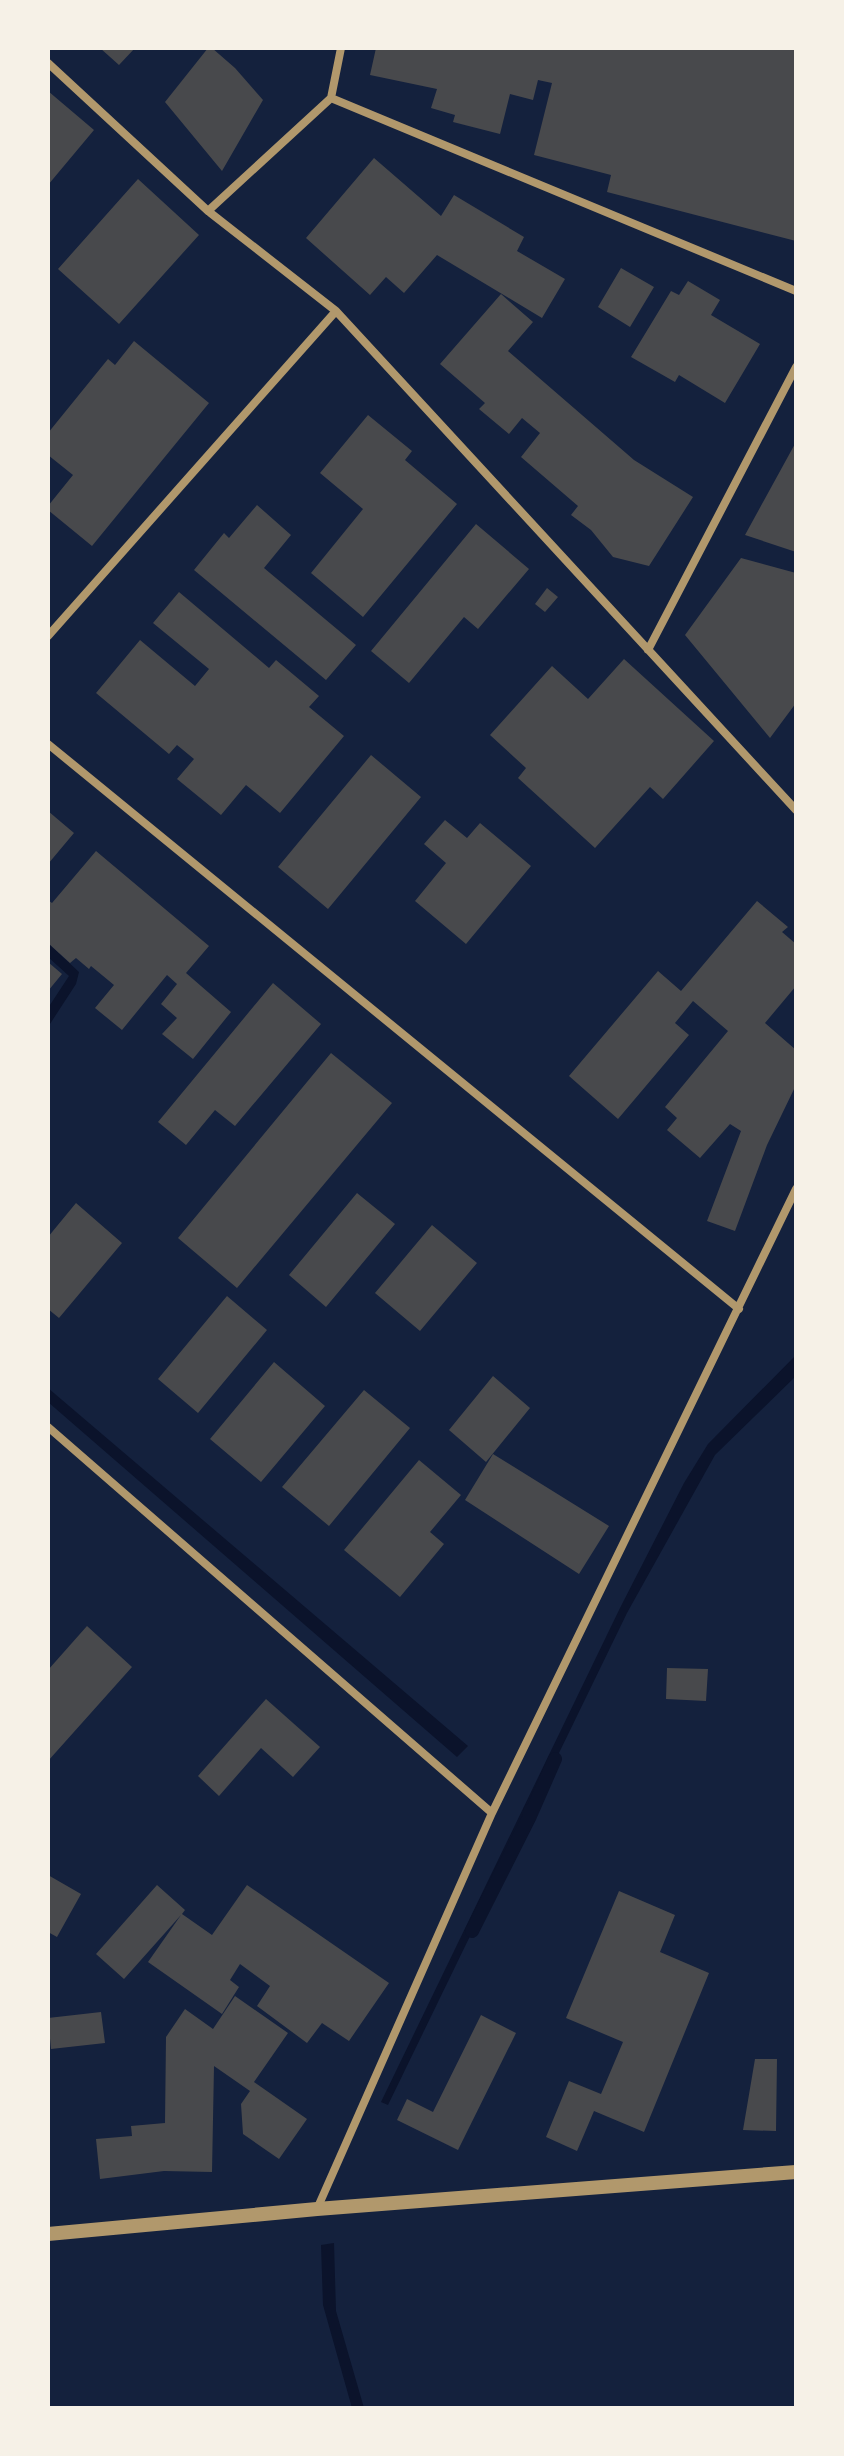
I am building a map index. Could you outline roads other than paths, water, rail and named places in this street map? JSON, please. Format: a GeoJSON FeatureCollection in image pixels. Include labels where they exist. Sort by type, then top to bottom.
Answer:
{"type":"FeatureCollection","features":[{"type":"Feature","properties":{"kind":"street"},"geometry":{"type":"LineString","coordinates":[[208,211],[331,98],[341,48]]}},
{"type":"Feature","properties":{"kind":"street"},"geometry":{"type":"LineString","coordinates":[[48,63],[208,211],[336,311],[796,810]]}},
{"type":"Feature","properties":{"kind":"street"},"geometry":{"type":"LineString","coordinates":[[331,98],[796,291]]}},
{"type":"Feature","properties":{"kind":"street"},"geometry":{"type":"LineString","coordinates":[[48,636],[336,311]]}},
{"type":"Feature","properties":{"kind":"street"},"geometry":{"type":"LineString","coordinates":[[648,650],[796,367]]}},
{"type":"Feature","properties":{"kind":"street"},"geometry":{"type":"LineString","coordinates":[[48,744],[739,1309]]}},
{"type":"Feature","properties":{"kind":"street"},"geometry":{"type":"LineString","coordinates":[[317,2209],[492,1813],[796,1189]]}},
{"type":"Feature","properties":{"kind":"street"},"geometry":{"type":"LineString","coordinates":[[48,1427],[492,1813]]}},
{"type":"Feature","properties":{"kind":"street"},"geometry":{"type":"LineString","coordinates":[[48,2234],[317,2209],[796,2172]]}},
{"type":"Feature","properties":{"kind":"water"},"geometry":{"type":"Polygon","coordinates":[[[48,943],[79,972],[76,984],[48,1027],[48,1008],[69,976],[48,957],[48,943]]]}},
{"type":"Feature","properties":{"kind":"water"},"geometry":{"type":"Polygon","coordinates":[[[796,1355],[796,1376],[715,1455],[627,1613],[388,2105],[381,2102],[620,1608],[684,1483],[708,1444],[796,1355]]]}},
{"type":"Feature","properties":{"kind":"water"},"geometry":{"type":"Polygon","coordinates":[[[48,1388],[468,1746],[457,1757],[48,1402],[48,1388]]]}},
{"type":"Feature","properties":{"kind":"water"},"geometry":{"type":"Polygon","coordinates":[[[334,2243],[336,2311],[364,2408],[352,2408],[323,2305],[321,2245],[334,2243]]]}},
{"type":"Feature","properties":{"kind":"waterway"},"geometry":{"type":"LineString","coordinates":[[530,1816],[555,1759]]}},
{"type":"Feature","properties":{"kind":"waterway"},"geometry":{"type":"LineString","coordinates":[[472,1931],[530,1811]]}}]}
